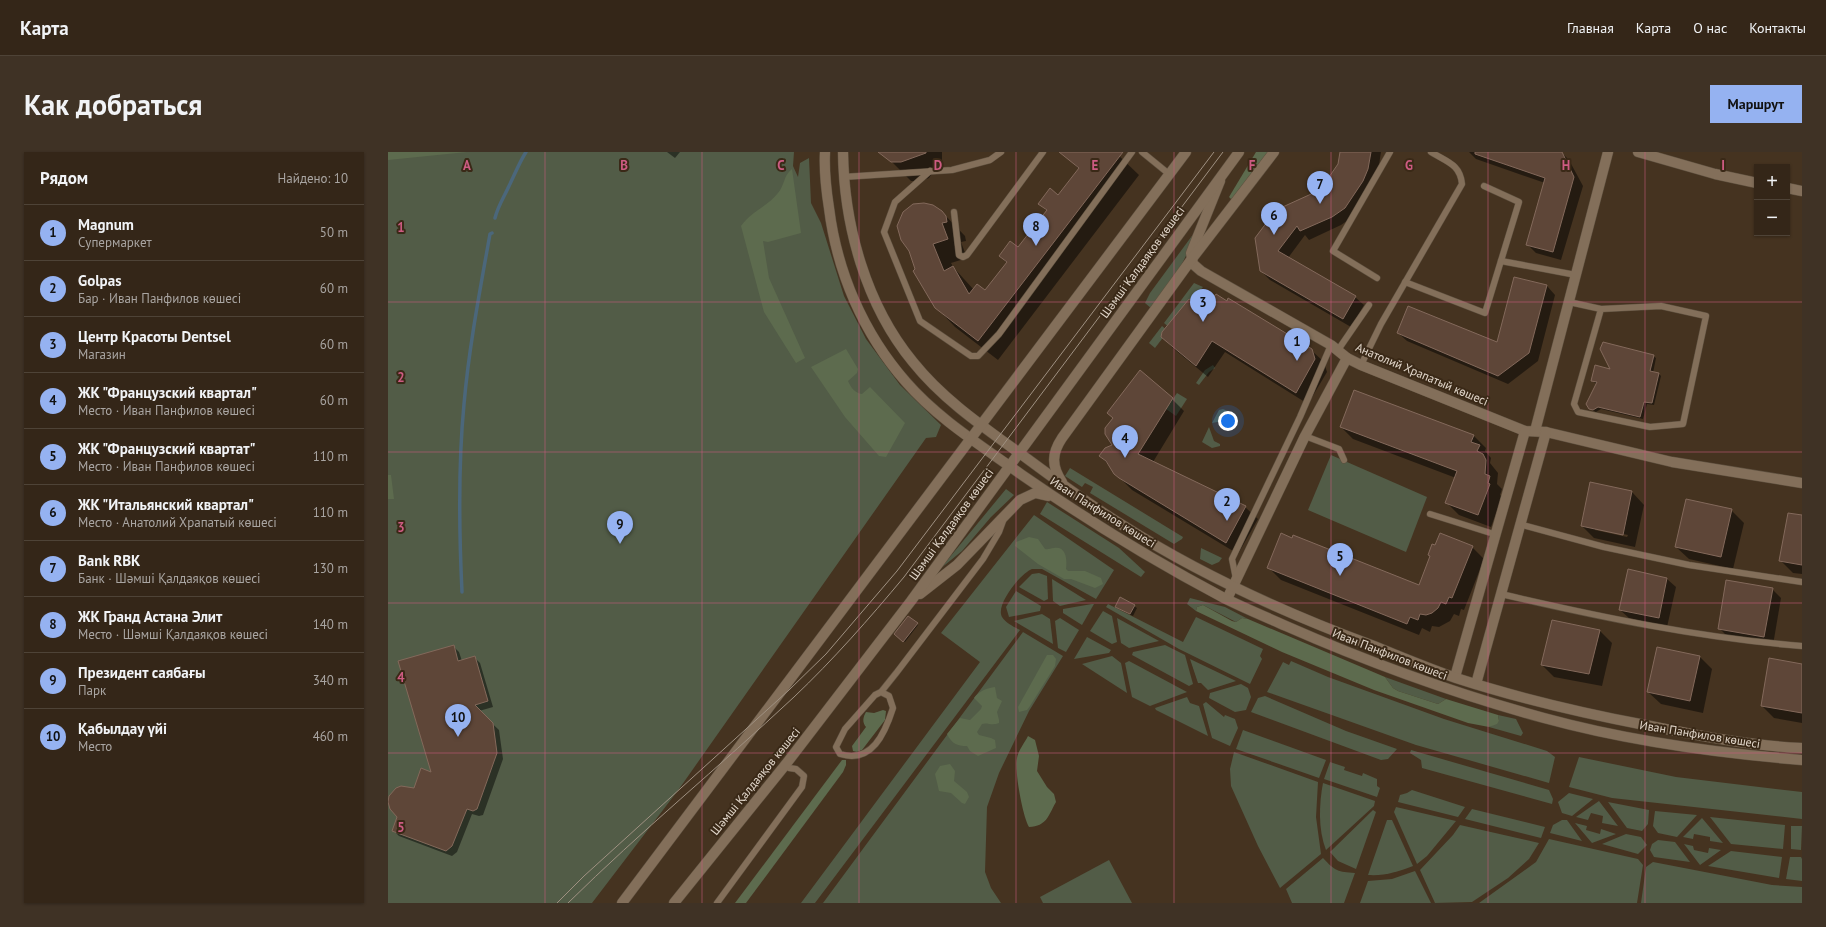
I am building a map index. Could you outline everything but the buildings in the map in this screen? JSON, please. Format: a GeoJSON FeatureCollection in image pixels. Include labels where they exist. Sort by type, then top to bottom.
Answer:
{"type":"FeatureCollection","features":[{"type":"Feature","properties":{"kind":"street","name":"Иван Панфилов көшесі"},"geometry":{"type":"LineString","coordinates":[[825,152],[824,164],[832,234],[842,270],[858,308],[885,356],[905,381],[937,413],[1059,501],[1140,552],[1227,599],[1332,646],[1472,697],[1547,719],[1623,736],[1754,756],[1802,760]]}},
{"type":"Feature","properties":{"kind":"street","name":"Иван Панфилов көшесі"},"geometry":{"type":"LineString","coordinates":[[843,152],[843,177],[850,223],[860,260],[874,300],[890,329],[911,361],[933,385],[958,408],[1067,488],[1144,538],[1318,625],[1476,684],[1595,716],[1688,734],[1782,747],[1802,748]]}},
{"type":"Feature","properties":{"kind":"street"},"geometry":{"type":"LineString","coordinates":[[622,903],[1186,152]]}},
{"type":"Feature","properties":{"kind":"street","name":"Шәмші Қалдаяқов көшесі"},"geometry":{"type":"LineString","coordinates":[[674,903],[786,764],[910,602],[1018,452],[1239,152]]}},
{"type":"Feature","properties":{"kind":"street"},"geometry":{"type":"LineString","coordinates":[[1067,488],[1058,476],[1054,467],[1054,453],[1056,447],[1191,260],[1274,152]]}},
{"type":"Feature","properties":{"kind":"street"},"geometry":{"type":"LineString","coordinates":[[1451,690],[1569,302],[1608,152]]}},
{"type":"Feature","properties":{"kind":"street"},"geometry":{"type":"LineString","coordinates":[[1638,152],[1715,174],[1754,182]]}},
{"type":"Feature","properties":{"kind":"street"},"geometry":{"type":"LineString","coordinates":[[1191,260],[1191,253],[1223,173]]}},
{"type":"Feature","properties":{"kind":"street"},"geometry":{"type":"LineString","coordinates":[[1790,189],[1802,191]]}},
{"type":"Feature","properties":{"kind":"street","name":"Анатолий Храпатый көшесі"},"geometry":{"type":"LineString","coordinates":[[1191,260],[1201,271],[1334,347],[1347,358],[1361,365],[1530,431],[1546,432],[1672,462],[1802,483]]}},
{"type":"Feature","properties":{"kind":"street"},"geometry":{"type":"LineString","coordinates":[[1227,599],[1305,436],[1347,358]]}},
{"type":"Feature","properties":{"kind":"street"},"geometry":{"type":"LineString","coordinates":[[1472,697],[1519,524],[1546,432]]}},
{"type":"Feature","properties":{"kind":"street"},"geometry":{"type":"LineString","coordinates":[[910,602],[957,565],[1020,500],[1035,493],[1044,494],[1059,501]]}},
{"type":"Feature","properties":{"kind":"lane"},"geometry":{"type":"LineString","coordinates":[[843,177],[952,170],[990,160],[1001,152]]}},
{"type":"Feature","properties":{"kind":"lane"},"geometry":{"type":"LineString","coordinates":[[954,212],[959,255],[963,257],[967,255],[1043,152]]}},
{"type":"Feature","properties":{"kind":"lane"},"geometry":{"type":"LineString","coordinates":[[930,171],[895,202],[884,232],[920,321],[972,356],[978,356],[999,334],[1132,152]]}},
{"type":"Feature","properties":{"kind":"lane"},"geometry":{"type":"LineString","coordinates":[[1142,152],[1169,174]]}},
{"type":"Feature","properties":{"kind":"lane"},"geometry":{"type":"LineString","coordinates":[[1377,278],[1333,251],[1390,152]]}},
{"type":"Feature","properties":{"kind":"lane"},"geometry":{"type":"LineString","coordinates":[[1361,365],[1381,324],[1462,184],[1461,173],[1457,168],[1431,152]]}},
{"type":"Feature","properties":{"kind":"lane"},"geometry":{"type":"LineString","coordinates":[[1405,282],[1485,313],[1519,202],[1484,186]]}},
{"type":"Feature","properties":{"kind":"lane"},"geometry":{"type":"LineString","coordinates":[[1501,261],[1576,275]]}},
{"type":"Feature","properties":{"kind":"lane"},"geometry":{"type":"LineString","coordinates":[[1569,302],[1601,309],[1661,306],[1706,316],[1683,424],[1650,427],[1578,412],[1574,404],[1601,309]]}},
{"type":"Feature","properties":{"kind":"lane"},"geometry":{"type":"LineString","coordinates":[[1234,583],[1232,559],[1300,417],[1334,347],[1369,305]]}},
{"type":"Feature","properties":{"kind":"lane"},"geometry":{"type":"LineString","coordinates":[[1305,436],[1339,449],[1344,460]]}},
{"type":"Feature","properties":{"kind":"lane"},"geometry":{"type":"LineString","coordinates":[[1430,514],[1497,535]]}},
{"type":"Feature","properties":{"kind":"lane"},"geometry":{"type":"LineString","coordinates":[[881,692],[889,696],[893,708],[882,734],[871,749],[860,756],[847,756],[840,754],[836,747],[845,729],[875,694],[881,692],[983,559],[999,532],[1005,516]]}},
{"type":"Feature","properties":{"kind":"lane"},"geometry":{"type":"LineString","coordinates":[[1519,524],[1604,547],[1689,565],[1802,582]]}},
{"type":"Feature","properties":{"kind":"lane"},"geometry":{"type":"LineString","coordinates":[[1501,594],[1621,621],[1691,633],[1802,646]]}},
{"type":"Feature","properties":{"kind":"lane"},"geometry":{"type":"LineString","coordinates":[[717,903],[802,787],[804,776],[796,769],[789,768],[786,764]]}},
{"type":"Feature","properties":{"kind":"green space"},"geometry":{"type":"Polygon","coordinates":[[[388,152],[794,152],[793,166],[798,177],[800,163],[809,158],[811,203],[821,223],[844,296],[866,339],[900,385],[941,425],[936,437],[926,438],[679,789],[592,903],[388,903],[388,152]]]}},
{"type":"Feature","properties":{"kind":"green space"},"geometry":{"type":"Polygon","coordinates":[[[388,152],[467,152],[388,160],[388,152]]]}},
{"type":"Feature","properties":{"kind":"green space"},"geometry":{"type":"Polygon","coordinates":[[[1256,152],[1269,152],[1232,200],[1229,197],[1256,152]]]}},
{"type":"Feature","properties":{"kind":"green space"},"geometry":{"type":"Polygon","coordinates":[[[792,169],[801,233],[768,242],[763,241],[769,278],[805,358],[796,363],[764,312],[741,226],[750,216],[774,198],[792,169]]]}},
{"type":"Feature","properties":{"kind":"green space"},"geometry":{"type":"Polygon","coordinates":[[[1197,229],[1197,233],[1178,272],[1152,309],[1145,303],[1150,293],[1197,229]]]}},
{"type":"Feature","properties":{"kind":"green space"},"geometry":{"type":"Polygon","coordinates":[[[1194,283],[1203,287],[1170,328],[1164,323],[1194,283]]]}},
{"type":"Feature","properties":{"kind":"green space"},"geometry":{"type":"Polygon","coordinates":[[[1162,326],[1168,331],[1155,348],[1149,343],[1162,326]]]}},
{"type":"Feature","properties":{"kind":"green space"},"geometry":{"type":"Polygon","coordinates":[[[846,349],[858,369],[857,373],[848,381],[852,388],[857,393],[862,394],[870,387],[905,423],[886,457],[879,456],[845,417],[811,367],[846,349]]]}},
{"type":"Feature","properties":{"kind":"green space"},"geometry":{"type":"Polygon","coordinates":[[[1213,365],[1215,368],[1209,372],[1199,385],[1196,383],[1205,370],[1213,365]]]}},
{"type":"Feature","properties":{"kind":"green space"},"geometry":{"type":"Polygon","coordinates":[[[1177,393],[1187,399],[1176,416],[1166,409],[1177,393]]]}},
{"type":"Feature","properties":{"kind":"green space"},"geometry":{"type":"Polygon","coordinates":[[[1223,409],[1230,412],[1232,419],[1229,422],[1223,421],[1212,423],[1219,410],[1223,409]]]}},
{"type":"Feature","properties":{"kind":"green space"},"geometry":{"type":"Polygon","coordinates":[[[1209,427],[1214,441],[1220,444],[1220,446],[1212,448],[1202,442],[1209,427]]]}},
{"type":"Feature","properties":{"kind":"green space"},"geometry":{"type":"Polygon","coordinates":[[[1331,455],[1427,497],[1406,552],[1308,510],[1331,455]]]}},
{"type":"Feature","properties":{"kind":"green space"},"geometry":{"type":"Polygon","coordinates":[[[1070,468],[1183,537],[1182,539],[1174,544],[1090,493],[1093,487],[1085,483],[1082,487],[1065,476],[1070,468]]]}},
{"type":"Feature","properties":{"kind":"green space"},"geometry":{"type":"Polygon","coordinates":[[[388,475],[391,475],[394,499],[388,499],[388,475]]]}},
{"type":"Feature","properties":{"kind":"green space"},"geometry":{"type":"Polygon","coordinates":[[[1006,489],[1014,495],[991,517],[962,551],[940,569],[1006,489]]]}},
{"type":"Feature","properties":{"kind":"green space"},"geometry":{"type":"Polygon","coordinates":[[[1047,502],[1119,548],[1145,572],[1141,577],[1040,514],[1047,502]]]}},
{"type":"Feature","properties":{"kind":"green space"},"geometry":{"type":"Polygon","coordinates":[[[1034,515],[1114,570],[1096,599],[1042,569],[1032,569],[1022,576],[1010,590],[1002,605],[1001,612],[1002,617],[1010,625],[1020,630],[815,903],[801,903],[980,662],[941,633],[1034,515]]]}},
{"type":"Feature","properties":{"kind":"green space"},"geometry":{"type":"Polygon","coordinates":[[[1029,537],[1038,539],[1045,549],[1062,549],[1065,555],[1066,569],[1068,571],[1085,571],[1101,578],[1103,584],[1095,588],[1071,579],[1064,579],[1038,564],[1015,546],[1016,542],[1029,537]]]}},
{"type":"Feature","properties":{"kind":"green space"},"geometry":{"type":"Polygon","coordinates":[[[1201,548],[1222,558],[1219,562],[1212,565],[1200,559],[1201,548]]]}},
{"type":"Feature","properties":{"kind":"green space"},"geometry":{"type":"Polygon","coordinates":[[[1039,573],[1047,576],[1048,599],[1044,601],[1019,587],[1032,574],[1039,573]]]}},
{"type":"Feature","properties":{"kind":"green space"},"geometry":{"type":"Polygon","coordinates":[[[1052,579],[1086,600],[1060,606],[1053,601],[1052,579]]]}},
{"type":"Feature","properties":{"kind":"green space"},"geometry":{"type":"Polygon","coordinates":[[[1016,591],[1041,606],[1040,611],[1009,617],[1006,607],[1016,591]]]}},
{"type":"Feature","properties":{"kind":"green space"},"geometry":{"type":"Polygon","coordinates":[[[1190,598],[1225,607],[1248,619],[1242,618],[1236,622],[1203,605],[1197,607],[1196,611],[1187,604],[1190,598]]]}},
{"type":"Feature","properties":{"kind":"green space"},"geometry":{"type":"Polygon","coordinates":[[[1094,604],[1082,625],[1063,613],[1063,609],[1094,604]]]}},
{"type":"Feature","properties":{"kind":"green space"},"geometry":{"type":"Polygon","coordinates":[[[1108,604],[1183,642],[1196,617],[1263,649],[1260,656],[1262,659],[1250,684],[1179,649],[1106,607],[1108,604]]]}},
{"type":"Feature","properties":{"kind":"green space"},"geometry":{"type":"Polygon","coordinates":[[[1203,605],[1232,621],[1236,622],[1242,618],[1248,619],[1385,677],[1393,688],[1398,691],[1438,704],[1446,699],[1498,715],[1499,721],[1497,724],[1489,727],[1468,723],[1374,690],[1282,652],[1196,611],[1197,607],[1203,605]]]}},
{"type":"Feature","properties":{"kind":"green space"},"geometry":{"type":"Polygon","coordinates":[[[1103,611],[1112,616],[1117,642],[1112,644],[1090,631],[1103,611]]]}},
{"type":"Feature","properties":{"kind":"green space"},"geometry":{"type":"Polygon","coordinates":[[[1042,614],[1050,619],[1053,644],[1014,621],[1042,614]]]}},
{"type":"Feature","properties":{"kind":"green space"},"geometry":{"type":"Polygon","coordinates":[[[1060,618],[1079,630],[1066,652],[1058,648],[1055,621],[1060,618]]]}},
{"type":"Feature","properties":{"kind":"green space"},"geometry":{"type":"Polygon","coordinates":[[[1117,618],[1159,641],[1129,648],[1121,643],[1117,618]]]}},
{"type":"Feature","properties":{"kind":"green space"},"geometry":{"type":"Polygon","coordinates":[[[1023,632],[1063,656],[1029,711],[999,773],[987,807],[985,872],[991,888],[1001,903],[823,903],[1023,632]]]}},
{"type":"Feature","properties":{"kind":"green space"},"geometry":{"type":"Polygon","coordinates":[[[1087,637],[1111,650],[1109,653],[1074,659],[1087,637]]]}},
{"type":"Feature","properties":{"kind":"green space"},"geometry":{"type":"Polygon","coordinates":[[[1165,645],[1185,655],[1193,684],[1189,686],[1132,655],[1133,652],[1165,645]]]}},
{"type":"Feature","properties":{"kind":"green space"},"geometry":{"type":"Polygon","coordinates":[[[1047,655],[1053,655],[1056,659],[1055,666],[1027,710],[1019,712],[1018,707],[1047,655]]]}},
{"type":"Feature","properties":{"kind":"green space"},"geometry":{"type":"Polygon","coordinates":[[[1112,656],[1121,663],[1127,693],[1082,664],[1112,656]]]}},
{"type":"Feature","properties":{"kind":"green space"},"geometry":{"type":"Polygon","coordinates":[[[1190,659],[1236,681],[1208,690],[1201,683],[1198,683],[1190,659]]]}},
{"type":"Feature","properties":{"kind":"green space"},"geometry":{"type":"Polygon","coordinates":[[[1129,661],[1187,692],[1150,706],[1132,697],[1125,663],[1129,661]]]}},
{"type":"Feature","properties":{"kind":"green space"},"geometry":{"type":"Polygon","coordinates":[[[1291,661],[1328,677],[1444,719],[1547,751],[1555,757],[1549,783],[1416,745],[1267,692],[1283,662],[1289,665],[1291,661]]]}},
{"type":"Feature","properties":{"kind":"green space"},"geometry":{"type":"Polygon","coordinates":[[[1385,677],[1446,699],[1438,704],[1398,691],[1393,688],[1385,677]]]}},
{"type":"Feature","properties":{"kind":"green space"},"geometry":{"type":"Polygon","coordinates":[[[1241,684],[1248,688],[1251,697],[1246,710],[1235,712],[1209,698],[1210,693],[1241,684]]]}},
{"type":"Feature","properties":{"kind":"green space"},"geometry":{"type":"Polygon","coordinates":[[[995,687],[997,698],[1002,701],[997,712],[999,723],[982,724],[977,732],[979,735],[995,740],[996,748],[978,756],[970,751],[967,746],[960,746],[953,742],[947,734],[960,718],[970,720],[981,709],[982,706],[974,698],[978,693],[995,687]]]}},
{"type":"Feature","properties":{"kind":"green space"},"geometry":{"type":"Polygon","coordinates":[[[1265,696],[1346,731],[1397,749],[1388,759],[1381,760],[1251,712],[1258,698],[1265,696]]]}},
{"type":"Feature","properties":{"kind":"green space"},"geometry":{"type":"Polygon","coordinates":[[[1187,697],[1190,703],[1199,706],[1208,736],[1156,710],[1155,708],[1187,697]]]}},
{"type":"Feature","properties":{"kind":"green space"},"geometry":{"type":"Polygon","coordinates":[[[1206,702],[1224,717],[1225,715],[1235,719],[1238,728],[1230,746],[1212,738],[1203,704],[1206,702]]]}},
{"type":"Feature","properties":{"kind":"green space"},"geometry":{"type":"Polygon","coordinates":[[[883,710],[886,711],[885,720],[862,750],[857,752],[853,751],[852,746],[866,727],[863,720],[866,712],[874,713],[883,710]]]}},
{"type":"Feature","properties":{"kind":"green space"},"geometry":{"type":"Polygon","coordinates":[[[1498,715],[1516,719],[1523,733],[1521,736],[1489,727],[1499,721],[1498,715]]]}},
{"type":"Feature","properties":{"kind":"green space"},"geometry":{"type":"Polygon","coordinates":[[[1243,730],[1326,760],[1319,778],[1236,749],[1243,730]]]}},
{"type":"Feature","properties":{"kind":"green space"},"geometry":{"type":"Polygon","coordinates":[[[1028,736],[1035,740],[1039,756],[1037,771],[1047,787],[1054,794],[1056,802],[1049,816],[1040,825],[1029,827],[1024,814],[1016,764],[1019,752],[1028,736]]]}},
{"type":"Feature","properties":{"kind":"green space"},"geometry":{"type":"Polygon","coordinates":[[[1411,750],[1549,790],[1553,799],[1552,804],[1422,768],[1421,760],[1410,753],[1411,750]]]}},
{"type":"Feature","properties":{"kind":"green space"},"geometry":{"type":"Polygon","coordinates":[[[1234,752],[1318,782],[1316,817],[1321,854],[1280,888],[1258,846],[1231,786],[1230,769],[1234,752]]]}},
{"type":"Feature","properties":{"kind":"green space"},"geometry":{"type":"Polygon","coordinates":[[[1579,757],[1676,777],[1802,792],[1802,819],[1612,798],[1569,787],[1579,757]]]}},
{"type":"Feature","properties":{"kind":"green space"},"geometry":{"type":"Polygon","coordinates":[[[842,760],[846,760],[846,765],[843,772],[746,903],[735,903],[842,760]]]}},
{"type":"Feature","properties":{"kind":"green space"},"geometry":{"type":"Polygon","coordinates":[[[1330,762],[1345,767],[1344,770],[1362,776],[1363,773],[1377,779],[1377,786],[1380,788],[1377,797],[1324,779],[1330,762]]]}},
{"type":"Feature","properties":{"kind":"green space"},"geometry":{"type":"Polygon","coordinates":[[[950,764],[955,771],[954,781],[967,792],[969,797],[965,804],[951,793],[939,791],[935,774],[940,766],[950,764]]]}},
{"type":"Feature","properties":{"kind":"green space"},"geometry":{"type":"Polygon","coordinates":[[[1323,783],[1375,801],[1374,806],[1326,850],[1320,826],[1323,783]]]}},
{"type":"Feature","properties":{"kind":"green space"},"geometry":{"type":"Polygon","coordinates":[[[1412,790],[1465,807],[1458,817],[1398,802],[1400,795],[1412,790]]]}},
{"type":"Feature","properties":{"kind":"green space"},"geometry":{"type":"Polygon","coordinates":[[[1569,793],[1593,799],[1572,816],[1562,813],[1558,802],[1569,793]]]}},
{"type":"Feature","properties":{"kind":"green space"},"geometry":{"type":"Polygon","coordinates":[[[1599,801],[1618,826],[1602,823],[1603,816],[1591,813],[1588,820],[1576,817],[1599,801]]]}},
{"type":"Feature","properties":{"kind":"green space"},"geometry":{"type":"Polygon","coordinates":[[[1608,802],[1649,810],[1648,824],[1642,831],[1627,828],[1608,802]]]}},
{"type":"Feature","properties":{"kind":"green space"},"geometry":{"type":"Polygon","coordinates":[[[1396,807],[1456,821],[1427,856],[1417,864],[1394,812],[1396,807]]]}},
{"type":"Feature","properties":{"kind":"green space"},"geometry":{"type":"Polygon","coordinates":[[[1472,809],[1545,827],[1541,838],[1465,819],[1472,809]]]}},
{"type":"Feature","properties":{"kind":"green space"},"geometry":{"type":"Polygon","coordinates":[[[1373,810],[1376,812],[1356,869],[1338,861],[1330,852],[1373,810]]]}},
{"type":"Feature","properties":{"kind":"green space"},"geometry":{"type":"Polygon","coordinates":[[[1655,811],[1697,815],[1677,837],[1658,833],[1653,826],[1655,811]]]}},
{"type":"Feature","properties":{"kind":"green space"},"geometry":{"type":"Polygon","coordinates":[[[1710,817],[1785,825],[1783,849],[1731,844],[1710,817]]]}},
{"type":"Feature","properties":{"kind":"green space"},"geometry":{"type":"Polygon","coordinates":[[[1702,818],[1723,843],[1710,841],[1710,837],[1694,834],[1693,839],[1683,837],[1702,818]]]}},
{"type":"Feature","properties":{"kind":"green space"},"geometry":{"type":"Polygon","coordinates":[[[1387,820],[1392,820],[1413,866],[1391,873],[1368,875],[1387,820]]]}},
{"type":"Feature","properties":{"kind":"green space"},"geometry":{"type":"Polygon","coordinates":[[[1562,820],[1567,820],[1582,841],[1550,833],[1553,825],[1562,820]]]}},
{"type":"Feature","properties":{"kind":"green space"},"geometry":{"type":"Polygon","coordinates":[[[1575,823],[1587,826],[1586,830],[1600,834],[1601,829],[1616,834],[1592,843],[1575,823]]]}},
{"type":"Feature","properties":{"kind":"green space"},"geometry":{"type":"Polygon","coordinates":[[[1460,825],[1539,843],[1529,859],[1508,878],[1472,902],[1435,903],[1420,870],[1453,835],[1460,825]]]}},
{"type":"Feature","properties":{"kind":"green space"},"geometry":{"type":"Polygon","coordinates":[[[1791,826],[1802,826],[1801,850],[1791,849],[1791,826]]]}},
{"type":"Feature","properties":{"kind":"green space"},"geometry":{"type":"Polygon","coordinates":[[[1626,834],[1641,837],[1647,845],[1638,854],[1602,844],[1626,834]]]}},
{"type":"Feature","properties":{"kind":"green space"},"geometry":{"type":"Polygon","coordinates":[[[1549,839],[1638,859],[1643,865],[1637,903],[1479,903],[1536,862],[1549,839]]]}},
{"type":"Feature","properties":{"kind":"green space"},"geometry":{"type":"Polygon","coordinates":[[[1658,840],[1675,842],[1690,862],[1654,857],[1650,850],[1652,844],[1658,840]]]}},
{"type":"Feature","properties":{"kind":"green space"},"geometry":{"type":"Polygon","coordinates":[[[1684,844],[1693,846],[1694,850],[1708,853],[1709,848],[1721,850],[1700,865],[1684,844]]]}},
{"type":"Feature","properties":{"kind":"green space"},"geometry":{"type":"Polygon","coordinates":[[[1731,851],[1782,857],[1779,878],[1708,866],[1731,851]]]}},
{"type":"Feature","properties":{"kind":"green space"},"geometry":{"type":"Polygon","coordinates":[[[1790,857],[1801,857],[1802,859],[1802,881],[1786,879],[1790,857]]]}},
{"type":"Feature","properties":{"kind":"green space"},"geometry":{"type":"Polygon","coordinates":[[[1323,858],[1337,870],[1355,873],[1344,903],[1292,903],[1286,889],[1323,858]]]}},
{"type":"Feature","properties":{"kind":"green space"},"geometry":{"type":"Polygon","coordinates":[[[1109,860],[1132,903],[1043,903],[1040,897],[1109,860]]]}},
{"type":"Feature","properties":{"kind":"green space"},"geometry":{"type":"Polygon","coordinates":[[[1653,862],[1772,885],[1802,887],[1802,903],[1641,903],[1646,867],[1653,862]]]}},
{"type":"Feature","properties":{"kind":"green space"},"geometry":{"type":"Polygon","coordinates":[[[1415,871],[1431,903],[1360,903],[1368,881],[1392,879],[1415,871]]]}},
{"type":"Feature","properties":{"kind":"waterway"},"geometry":{"type":"LineString","coordinates":[[495,218],[501,202],[526,152]]}},
{"type":"Feature","properties":{"kind":"waterway"},"geometry":{"type":"LineString","coordinates":[[462,592],[460,545],[462,427],[475,319],[490,234],[492,233]]}},
{"type":"Feature","properties":{"kind":"tram line"},"geometry":{"type":"LineString","coordinates":[[557,903],[584,876],[789,690],[826,654],[897,571],[1214,152]]}},
{"type":"Feature","properties":{"kind":"tram line"},"geometry":{"type":"LineString","coordinates":[[568,903],[624,850],[794,697],[823,669],[864,624],[904,577],[1223,152]]}},
{"type":"Feature","properties":{"kind":"place","name":"Bank RBK"},"geometry":{"type":"Point","coordinates":[1320,204]}},
{"type":"Feature","properties":{"kind":"place","name":"ЖК \"Итальянский квартал\""},"geometry":{"type":"Point","coordinates":[1274,235]}},
{"type":"Feature","properties":{"kind":"place","name":"ЖК Гранд Астана Элит"},"geometry":{"type":"Point","coordinates":[1036,246]}},
{"type":"Feature","properties":{"kind":"place","name":"Центр Красоты Dentsel"},"geometry":{"type":"Point","coordinates":[1203,322]}},
{"type":"Feature","properties":{"kind":"place","name":"Magnum"},"geometry":{"type":"Point","coordinates":[1297,361]}},
{"type":"Feature","properties":{"kind":"place","name":"ЖК \"Французский квартал\""},"geometry":{"type":"Point","coordinates":[1125,458]}},
{"type":"Feature","properties":{"kind":"place","name":"Golpas"},"geometry":{"type":"Point","coordinates":[1227,521]}},
{"type":"Feature","properties":{"kind":"place","name":"Президент саябағы"},"geometry":{"type":"Point","coordinates":[620,544]}},
{"type":"Feature","properties":{"kind":"place","name":"ЖК \"Французский квартат\""},"geometry":{"type":"Point","coordinates":[1340,576]}},
{"type":"Feature","properties":{"kind":"place","name":"Қабылдау үйі"},"geometry":{"type":"Point","coordinates":[458,737]}}]}
